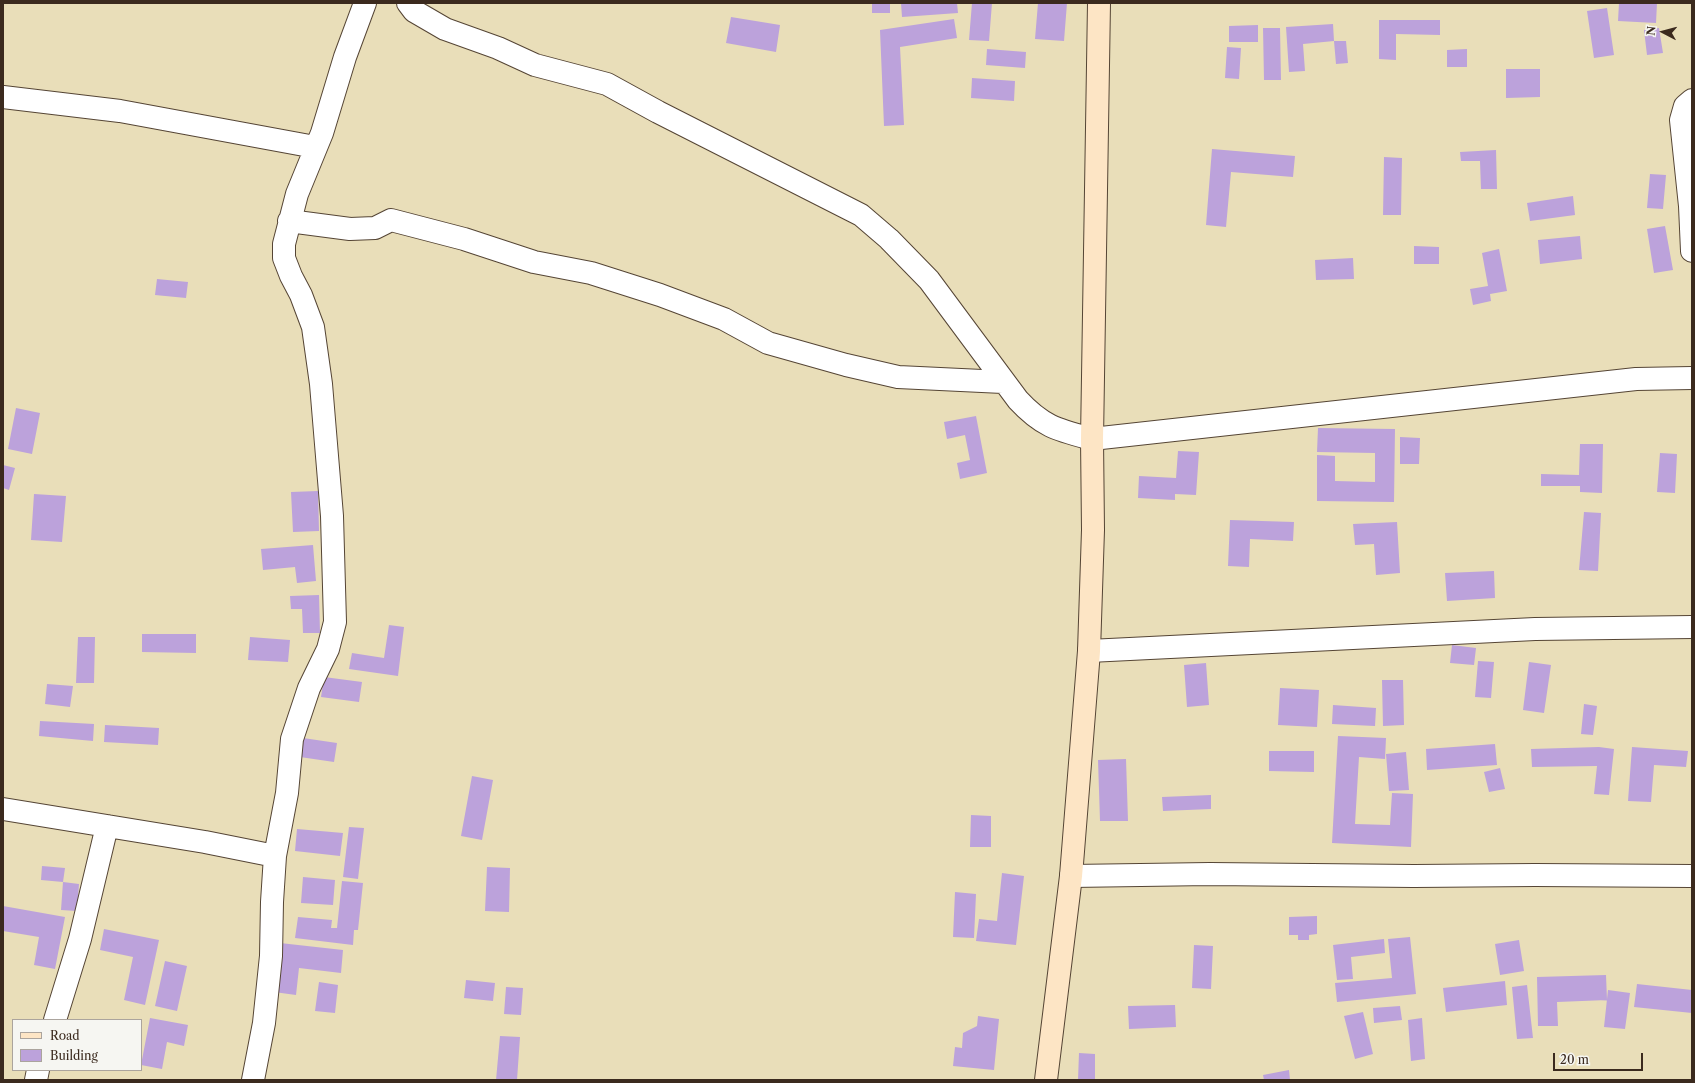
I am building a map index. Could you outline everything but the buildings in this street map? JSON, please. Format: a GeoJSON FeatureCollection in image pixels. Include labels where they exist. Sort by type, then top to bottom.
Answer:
{"type":"FeatureCollection","features":[{"type":"Feature","properties":{"kind":"street"},"geometry":{"type":"LineString","coordinates":[[253,1080],[266,1008],[271,956],[272,902],[276,856],[287,793],[292,739],[309,688],[328,649],[335,622],[332,516],[321,384],[313,327],[301,295],[284,258],[284,244],[297,194],[322,133],[365,3]]}},
{"type":"Feature","properties":{"kind":"street"},"geometry":{"type":"LineString","coordinates":[[408,3],[414,11],[445,29],[498,48],[535,65],[607,84],[658,112],[861,215],[889,239],[929,280],[1003,382],[1031,414],[1053,428],[1092,439],[1636,379],[1692,378],[1692,372]]}},
{"type":"Feature","properties":{"kind":"street"},"geometry":{"type":"LineString","coordinates":[[1046,1080],[1071,876],[1089,651],[1093,530],[1092,439],[1098,3]]}},
{"type":"Feature","properties":{"kind":"street"},"geometry":{"type":"LineString","coordinates":[[3,96],[120,112],[315,147]]}},
{"type":"Feature","properties":{"kind":"street"},"geometry":{"type":"LineString","coordinates":[[1692,100],[1685,106],[1681,120],[1690,206],[1692,251]]}},
{"type":"Feature","properties":{"kind":"street"},"geometry":{"type":"LineString","coordinates":[[289,221],[350,229],[375,228],[391,220],[464,239],[534,262],[598,275],[724,319],[768,343],[846,365],[898,377],[1003,382]]}},
{"type":"Feature","properties":{"kind":"street"},"geometry":{"type":"LineString","coordinates":[[1089,651],[1535,629],[1692,627]]}},
{"type":"Feature","properties":{"kind":"street"},"geometry":{"type":"LineString","coordinates":[[3,809],[205,842],[276,856]]}},
{"type":"Feature","properties":{"kind":"street"},"geometry":{"type":"LineString","coordinates":[[55,1019],[80,939],[107,826]]}},
{"type":"Feature","properties":{"kind":"street"},"geometry":{"type":"LineString","coordinates":[[1071,876],[1210,874],[1692,876]]}}]}
